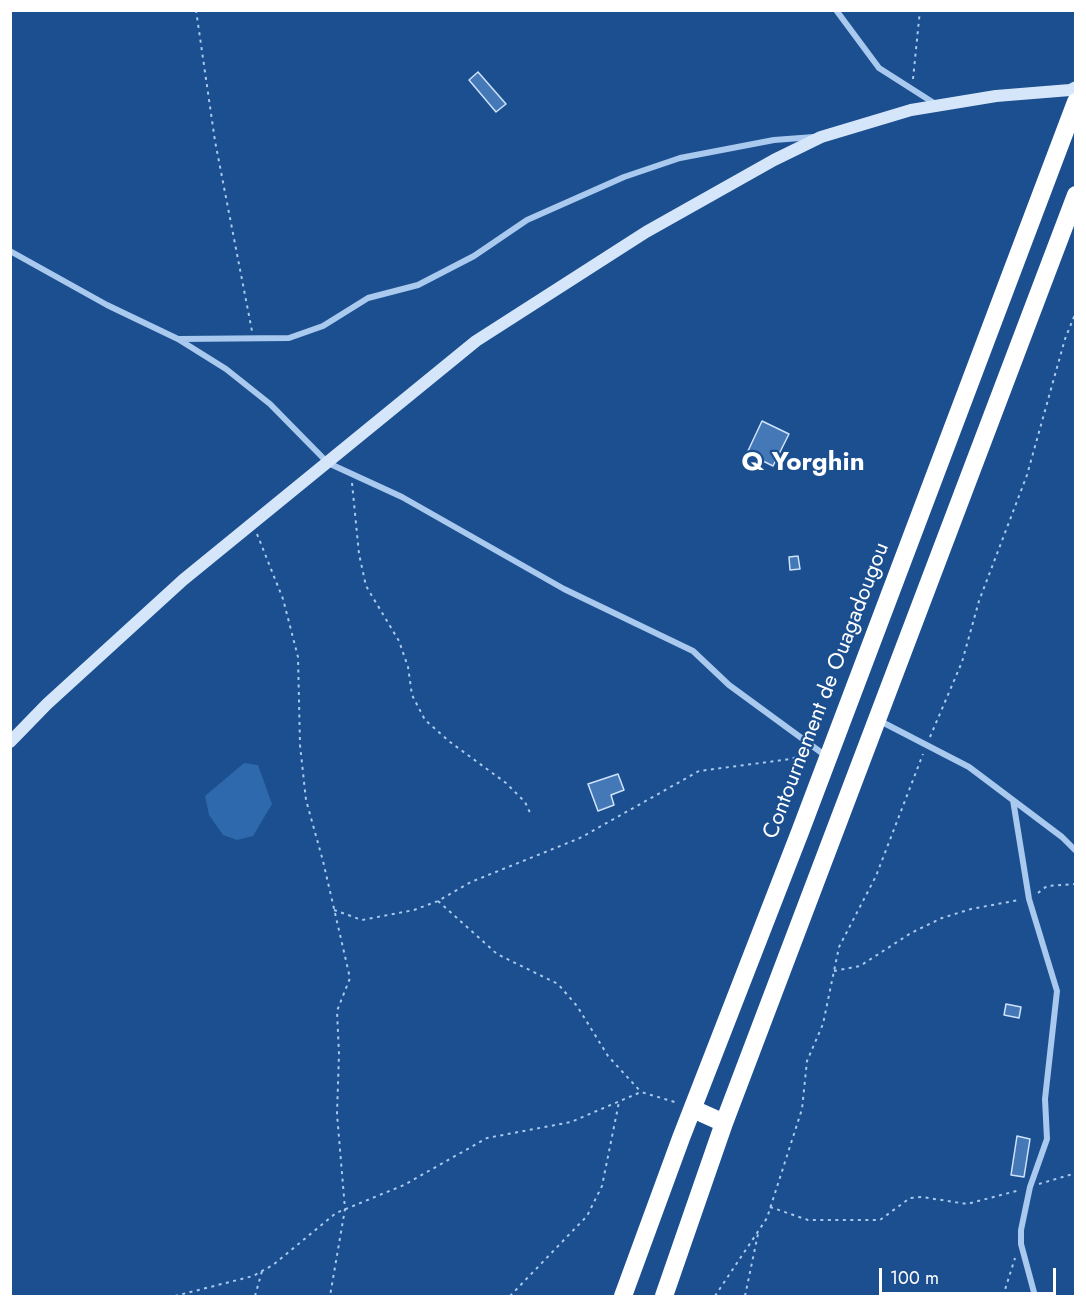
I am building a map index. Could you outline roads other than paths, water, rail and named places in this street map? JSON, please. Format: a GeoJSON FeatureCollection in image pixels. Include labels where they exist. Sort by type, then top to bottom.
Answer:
{"type":"FeatureCollection","features":[{"type":"Feature","properties":{"kind":"highway","name":"Contournement de Ouagadougou"},"geometry":{"type":"LineString","coordinates":[[623,1296],[821,753],[1076,102]]}},
{"type":"Feature","properties":{"kind":"highway"},"geometry":{"type":"LineString","coordinates":[[664,1296],[724,1123],[1076,195]]}},
{"type":"Feature","properties":{"kind":"highway"},"geometry":{"type":"LineString","coordinates":[[693,1109],[724,1123]]}},
{"type":"Feature","properties":{"kind":"main road"},"geometry":{"type":"LineString","coordinates":[[10,742],[47,704],[183,580],[476,341],[646,232],[774,159],[821,136],[910,110],[1076,87]]}},
{"type":"Feature","properties":{"kind":"street"},"geometry":{"type":"LineString","coordinates":[[836,10],[879,68],[938,105]]}},
{"type":"Feature","properties":{"kind":"street"},"geometry":{"type":"LineString","coordinates":[[178,339],[289,339],[323,326],[368,298],[417,285],[474,256],[527,220],[624,177],[680,158],[774,140],[821,136]]}},
{"type":"Feature","properties":{"kind":"street"},"geometry":{"type":"LineString","coordinates":[[10,251],[107,305],[178,339],[226,369],[270,404],[328,463],[402,497],[564,589],[693,651],[729,685],[821,753]]}},
{"type":"Feature","properties":{"kind":"street"},"geometry":{"type":"LineString","coordinates":[[877,720],[969,767],[1062,837],[1076,851]]}},
{"type":"Feature","properties":{"kind":"street"},"geometry":{"type":"LineString","coordinates":[[1013,800],[1029,899],[1057,991],[1045,1099],[1047,1139],[1030,1187],[1021,1244],[1035,1296]]}},
{"type":"Feature","properties":{"kind":"district","name":"Q Yorghin"},"geometry":{"type":"Point","coordinates":[803,464]}}]}
